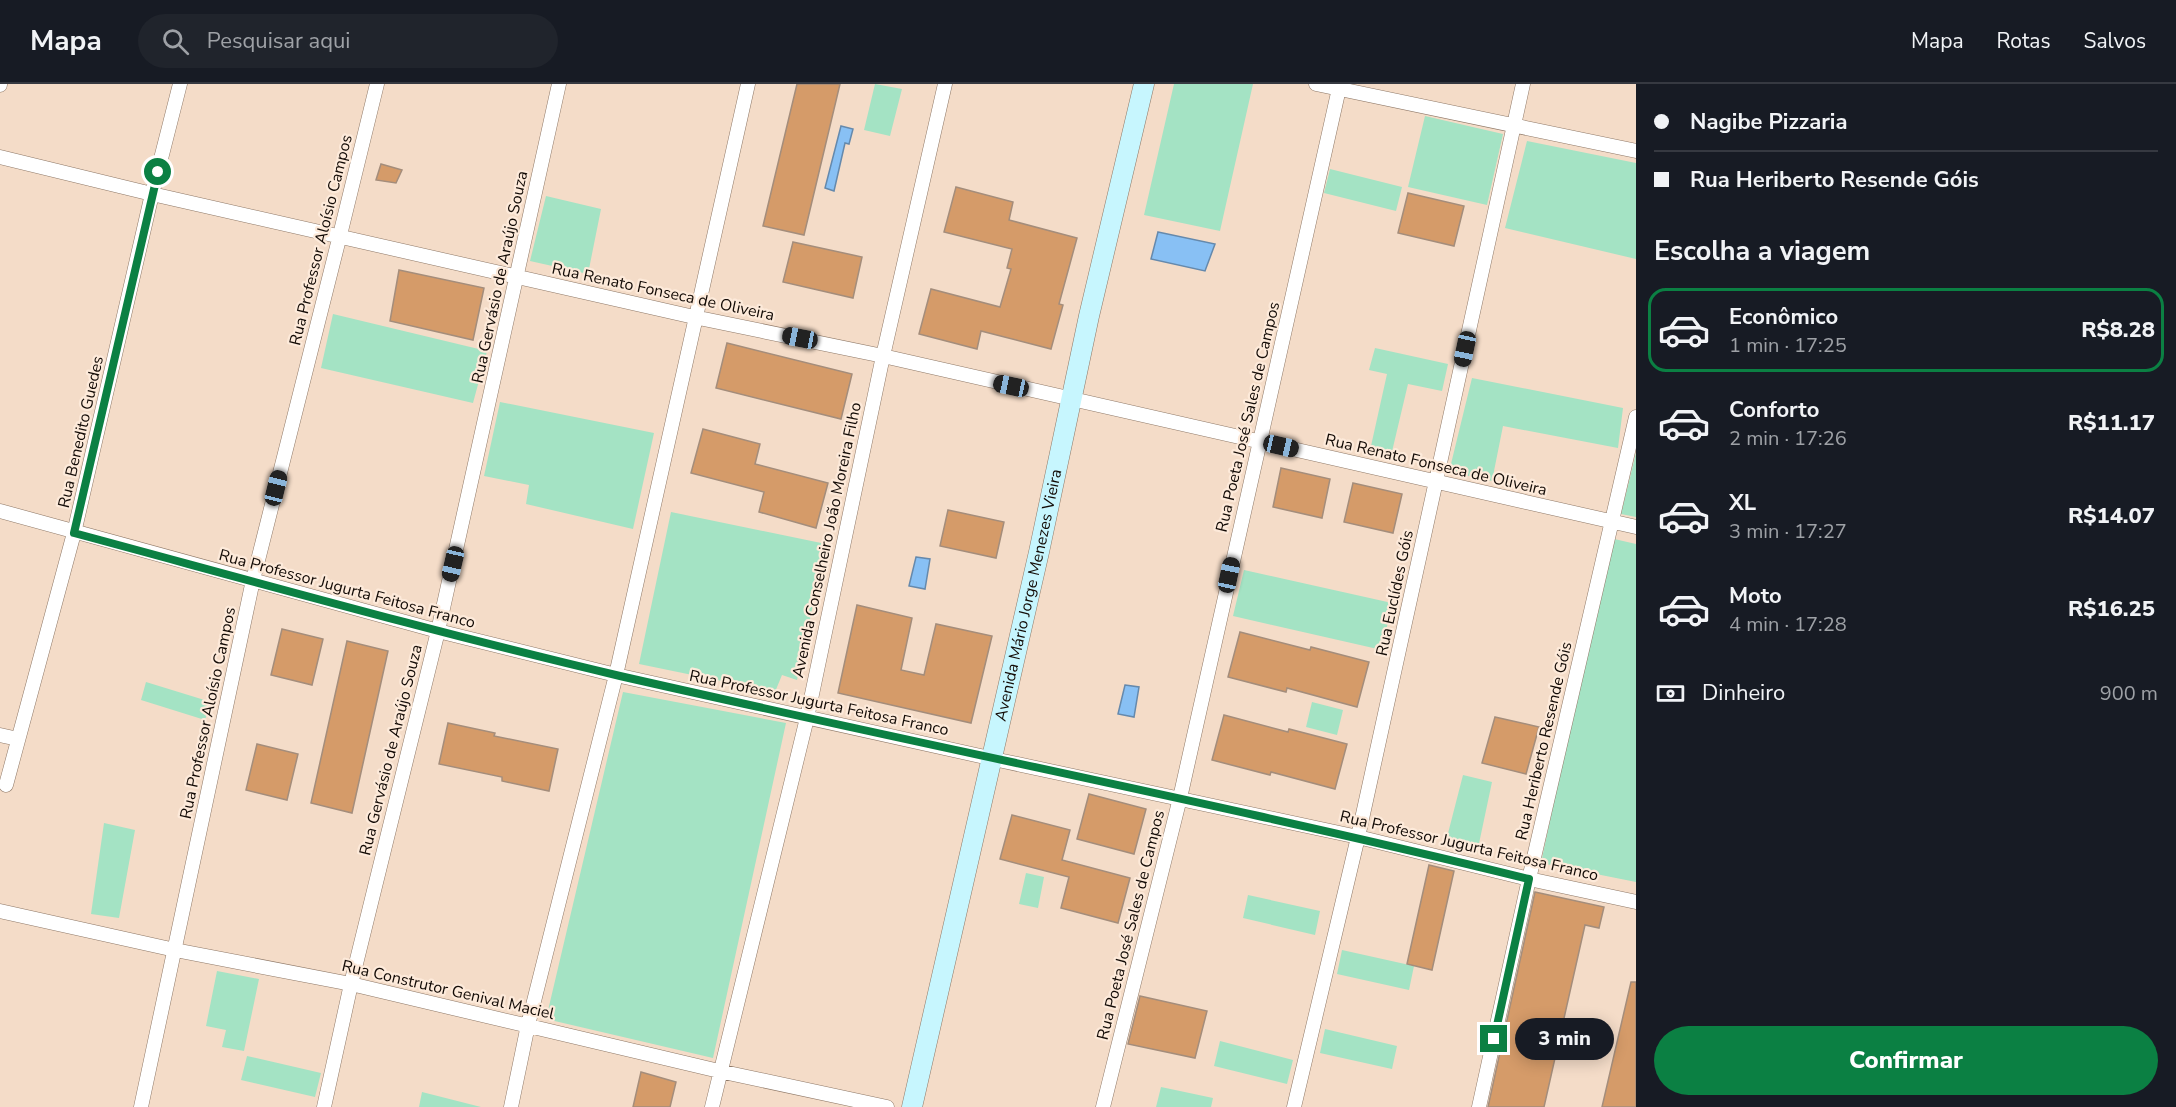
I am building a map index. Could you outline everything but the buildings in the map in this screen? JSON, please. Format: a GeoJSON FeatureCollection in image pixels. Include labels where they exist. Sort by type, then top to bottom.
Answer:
{"type":"FeatureCollection","features":[{"type":"Feature","properties":{"kind":"street","name":"Rua Benedito Guedes"},"geometry":{"type":"LineString","coordinates":[[6,785],[74,533],[152,194],[180,84]]}},
{"type":"Feature","properties":{"kind":"street","name":"Rua Professor Aloísio Campos"},"geometry":{"type":"LineString","coordinates":[[141,1107],[253,580],[377,84]]}},
{"type":"Feature","properties":{"kind":"street","name":"Rua Gervásio de Araújo Souza"},"geometry":{"type":"LineString","coordinates":[[324,1107],[351,984],[438,631],[559,84]]}},
{"type":"Feature","properties":{"kind":"street"},"geometry":{"type":"LineString","coordinates":[[511,1107],[528,1025],[616,675],[694,317],[748,84]]}},
{"type":"Feature","properties":{"kind":"street","name":"Avenida Conselheiro João Moreira Filho"},"geometry":{"type":"LineString","coordinates":[[712,1107],[807,718],[883,356],[945,84]]}},
{"type":"Feature","properties":{"kind":"street","name":"Avenida Mário Jorge Menezes Vieira"},"geometry":{"type":"LineString","coordinates":[[912,1107],[993,758],[1089,316],[1144,84]]}},
{"type":"Feature","properties":{"kind":"street"},"geometry":{"type":"LineString","coordinates":[[1316,84],[1339,87],[1636,152]]}},
{"type":"Feature","properties":{"kind":"street","name":"Rua Euclídes Góis"},"geometry":{"type":"LineString","coordinates":[[1294,1107],[1358,837],[1523,84]]}},
{"type":"Feature","properties":{"kind":"street","name":"Rua Poeta José Sales de Campos"},"geometry":{"type":"LineString","coordinates":[[1103,1107],[1180,798],[1339,87]]}},
{"type":"Feature","properties":{"kind":"street","name":"Rua Renato Fonseca de Oliveira"},"geometry":{"type":"LineString","coordinates":[[0,157],[152,194],[694,317],[883,356],[1636,527]]}},
{"type":"Feature","properties":{"kind":"street","name":"Rua Heriberto Resende Góis"},"geometry":{"type":"LineString","coordinates":[[1479,1107],[1529,879],[1636,417]]}},
{"type":"Feature","properties":{"kind":"street","name":"Rua Professor Jugurta Feitosa Franco"},"geometry":{"type":"LineString","coordinates":[[0,511],[438,631],[616,675],[1358,837],[1529,879],[1636,902]]}},
{"type":"Feature","properties":{"kind":"street"},"geometry":{"type":"LineString","coordinates":[[0,735],[18,739]]}},
{"type":"Feature","properties":{"kind":"street","name":"Rua Construtor Genival Maciel"},"geometry":{"type":"LineString","coordinates":[[0,911],[175,950],[351,984],[719,1071],[887,1107]]}},
{"type":"Feature","properties":{"kind":"green space"},"geometry":{"type":"Polygon","coordinates":[[[875,84],[902,89],[890,136],[864,130],[875,84]]]}},
{"type":"Feature","properties":{"kind":"green space"},"geometry":{"type":"Polygon","coordinates":[[[1174,84],[1253,84],[1220,231],[1144,215],[1174,84]]]}},
{"type":"Feature","properties":{"kind":"green space"},"geometry":{"type":"Polygon","coordinates":[[[1425,116],[1503,134],[1487,205],[1408,187],[1425,116]]]}},
{"type":"Feature","properties":{"kind":"green space"},"geometry":{"type":"Polygon","coordinates":[[[1527,141],[1636,163],[1636,259],[1505,228],[1527,141]]]}},
{"type":"Feature","properties":{"kind":"green space"},"geometry":{"type":"Polygon","coordinates":[[[1330,169],[1402,187],[1396,211],[1324,193],[1330,169]]]}},
{"type":"Feature","properties":{"kind":"green space"},"geometry":{"type":"Polygon","coordinates":[[[546,196],[601,209],[588,274],[530,261],[546,196]]]}},
{"type":"Feature","properties":{"kind":"green space"},"geometry":{"type":"Polygon","coordinates":[[[333,314],[487,351],[473,403],[321,368],[333,314]]]}},
{"type":"Feature","properties":{"kind":"green space"},"geometry":{"type":"Polygon","coordinates":[[[1375,348],[1448,364],[1442,391],[1408,384],[1390,460],[1369,455],[1387,374],[1369,370],[1375,348]]]}},
{"type":"Feature","properties":{"kind":"green space"},"geometry":{"type":"Polygon","coordinates":[[[1472,378],[1623,408],[1618,448],[1503,426],[1492,481],[1449,472],[1472,378]]]}},
{"type":"Feature","properties":{"kind":"green space"},"geometry":{"type":"Polygon","coordinates":[[[500,402],[654,433],[633,529],[526,504],[529,485],[484,476],[500,402]]]}},
{"type":"Feature","properties":{"kind":"green space"},"geometry":{"type":"Polygon","coordinates":[[[1636,453],[1636,517],[1621,514],[1636,453]]]}},
{"type":"Feature","properties":{"kind":"green space"},"geometry":{"type":"Polygon","coordinates":[[[671,512],[826,544],[797,680],[782,675],[775,692],[639,664],[671,512]]]}},
{"type":"Feature","properties":{"kind":"green space"},"geometry":{"type":"Polygon","coordinates":[[[1610,538],[1636,544],[1636,882],[1541,863],[1610,538]]]}},
{"type":"Feature","properties":{"kind":"green space"},"geometry":{"type":"Polygon","coordinates":[[[1244,570],[1392,603],[1382,650],[1233,616],[1244,570]]]}},
{"type":"Feature","properties":{"kind":"green space"},"geometry":{"type":"Polygon","coordinates":[[[146,682],[211,702],[205,720],[141,700],[146,682]]]}},
{"type":"Feature","properties":{"kind":"green space"},"geometry":{"type":"Polygon","coordinates":[[[623,692],[786,723],[713,1058],[546,1019],[623,692]]]}},
{"type":"Feature","properties":{"kind":"green space"},"geometry":{"type":"Polygon","coordinates":[[[1312,702],[1343,710],[1337,735],[1306,727],[1312,702]]]}},
{"type":"Feature","properties":{"kind":"green space"},"geometry":{"type":"Polygon","coordinates":[[[1463,775],[1492,782],[1477,853],[1445,845],[1463,775]]]}},
{"type":"Feature","properties":{"kind":"green space"},"geometry":{"type":"Polygon","coordinates":[[[104,823],[135,830],[119,918],[91,914],[104,823]]]}},
{"type":"Feature","properties":{"kind":"green space"},"geometry":{"type":"Polygon","coordinates":[[[1026,873],[1044,877],[1038,908],[1019,904],[1026,873]]]}},
{"type":"Feature","properties":{"kind":"green space"},"geometry":{"type":"Polygon","coordinates":[[[1248,895],[1320,911],[1315,935],[1243,918],[1248,895]]]}},
{"type":"Feature","properties":{"kind":"green space"},"geometry":{"type":"Polygon","coordinates":[[[1342,950],[1414,966],[1409,990],[1337,974],[1342,950]]]}},
{"type":"Feature","properties":{"kind":"green space"},"geometry":{"type":"Polygon","coordinates":[[[217,971],[259,979],[244,1051],[222,1047],[226,1030],[206,1026],[217,971]]]}},
{"type":"Feature","properties":{"kind":"green space"},"geometry":{"type":"Polygon","coordinates":[[[1325,1029],[1397,1046],[1392,1069],[1320,1053],[1325,1029]]]}},
{"type":"Feature","properties":{"kind":"green space"},"geometry":{"type":"Polygon","coordinates":[[[1220,1041],[1293,1060],[1287,1084],[1214,1066],[1220,1041]]]}},
{"type":"Feature","properties":{"kind":"green space"},"geometry":{"type":"Polygon","coordinates":[[[247,1056],[321,1073],[315,1097],[241,1080],[247,1056]]]}},
{"type":"Feature","properties":{"kind":"green space"},"geometry":{"type":"Polygon","coordinates":[[[1161,1087],[1213,1098],[1211,1107],[1156,1107],[1161,1087]]]}},
{"type":"Feature","properties":{"kind":"green space"},"geometry":{"type":"Polygon","coordinates":[[[422,1092],[481,1107],[419,1107],[422,1092]]]}},
{"type":"Feature","properties":{"kind":"water"},"geometry":{"type":"Polygon","coordinates":[[[841,126],[853,129],[849,144],[845,143],[834,191],[825,188],[841,126]]]}},
{"type":"Feature","properties":{"kind":"water"},"geometry":{"type":"Polygon","coordinates":[[[1158,232],[1215,244],[1205,271],[1151,259],[1158,232]]]}},
{"type":"Feature","properties":{"kind":"water"},"geometry":{"type":"Polygon","coordinates":[[[916,557],[930,559],[925,589],[909,586],[916,557]]]}},
{"type":"Feature","properties":{"kind":"water"},"geometry":{"type":"Polygon","coordinates":[[[1125,685],[1139,687],[1134,717],[1118,714],[1125,685]]]}},
{"type":"Feature","properties":{"kind":"route"},"geometry":{"type":"LineString","coordinates":[[158,172],[74,533],[438,631],[616,675],[1358,837],[1529,879],[1494,1039]]}}]}
